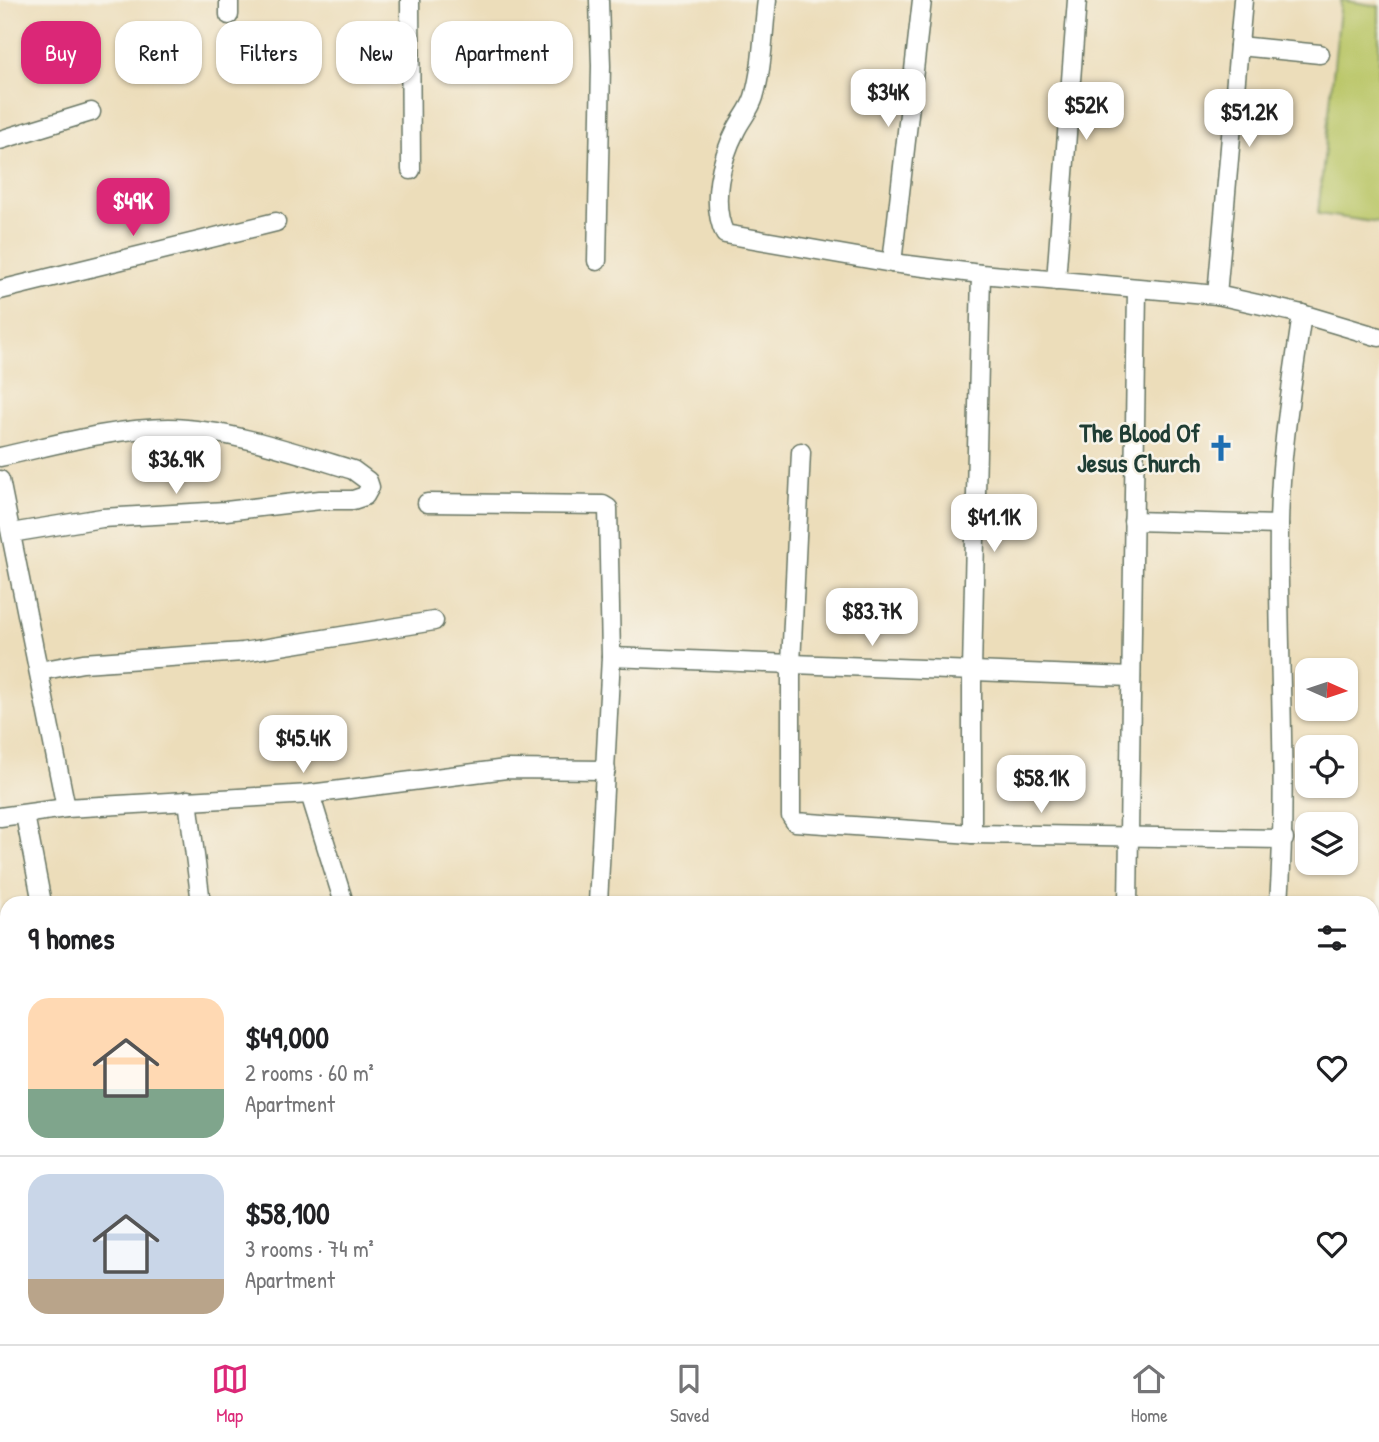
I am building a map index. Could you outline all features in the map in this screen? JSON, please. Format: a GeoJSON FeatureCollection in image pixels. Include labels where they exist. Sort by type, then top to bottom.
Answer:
{"type":"FeatureCollection","features":[{"type":"Feature","properties":{"kind":"street"},"geometry":{"type":"LineString","coordinates":[[410,0],[411,170]]}},
{"type":"Feature","properties":{"kind":"street"},"geometry":{"type":"LineString","coordinates":[[597,261],[601,66],[599,0]]}},
{"type":"Feature","properties":{"kind":"street"},"geometry":{"type":"LineString","coordinates":[[767,0],[755,94],[723,158],[719,192],[721,227],[725,234],[892,263],[981,274],[1217,295],[1302,314],[1379,337]]}},
{"type":"Feature","properties":{"kind":"street"},"geometry":{"type":"LineString","coordinates":[[892,263],[922,0]]}},
{"type":"Feature","properties":{"kind":"street"},"geometry":{"type":"LineString","coordinates":[[1056,281],[1077,0]]}},
{"type":"Feature","properties":{"kind":"street"},"geometry":{"type":"LineString","coordinates":[[1217,295],[1243,0]]}},
{"type":"Feature","properties":{"kind":"street"},"geometry":{"type":"LineString","coordinates":[[1239,46],[1320,54]]}},
{"type":"Feature","properties":{"kind":"street"},"geometry":{"type":"LineString","coordinates":[[0,140],[91,112]]}},
{"type":"Feature","properties":{"kind":"street"},"geometry":{"type":"LineString","coordinates":[[0,290],[276,222]]}},
{"type":"Feature","properties":{"kind":"street"},"geometry":{"type":"LineString","coordinates":[[972,834],[972,671],[981,274]]}},
{"type":"Feature","properties":{"kind":"street"},"geometry":{"type":"LineString","coordinates":[[1128,896],[1137,289]]}},
{"type":"Feature","properties":{"kind":"street"},"geometry":{"type":"LineString","coordinates":[[1280,896],[1284,839],[1279,525],[1282,449],[1302,314]]}},
{"type":"Feature","properties":{"kind":"street"},"geometry":{"type":"LineString","coordinates":[[0,457],[118,432],[171,428],[222,435],[341,466],[353,470],[368,481],[370,487],[365,496],[353,500],[320,500],[226,511],[102,517],[10,533]]}},
{"type":"Feature","properties":{"kind":"street"},"geometry":{"type":"LineString","coordinates":[[801,452],[791,664],[792,820],[801,824],[972,834],[1284,839]]}},
{"type":"Feature","properties":{"kind":"street"},"geometry":{"type":"LineString","coordinates":[[0,480],[66,808]]}},
{"type":"Feature","properties":{"kind":"street"},"geometry":{"type":"LineString","coordinates":[[427,503],[606,506],[611,657],[598,896]]}},
{"type":"Feature","properties":{"kind":"street"},"geometry":{"type":"LineString","coordinates":[[1133,521],[1279,525]]}},
{"type":"Feature","properties":{"kind":"street"},"geometry":{"type":"LineString","coordinates":[[39,671],[83,663],[243,652],[434,621]]}},
{"type":"Feature","properties":{"kind":"street"},"geometry":{"type":"LineString","coordinates":[[611,657],[1131,677]]}},
{"type":"Feature","properties":{"kind":"street"},"geometry":{"type":"LineString","coordinates":[[0,817],[66,808],[310,794],[506,769],[606,770]]}},
{"type":"Feature","properties":{"kind":"street"},"geometry":{"type":"LineString","coordinates":[[310,794],[342,896]]}},
{"type":"Feature","properties":{"kind":"street"},"geometry":{"type":"LineString","coordinates":[[188,800],[200,896]]}},
{"type":"Feature","properties":{"kind":"street"},"geometry":{"type":"LineString","coordinates":[[25,815],[40,896]]}},
{"type":"Feature","properties":{"kind":"green space"},"geometry":{"type":"Polygon","coordinates":[[[1341,0],[1379,6],[1379,223],[1318,214],[1341,0]]]}},
{"type":"Feature","properties":{"kind":"place","name":"The Blood Of Jesus Church"},"geometry":{"type":"Point","coordinates":[1221,448]}}]}
